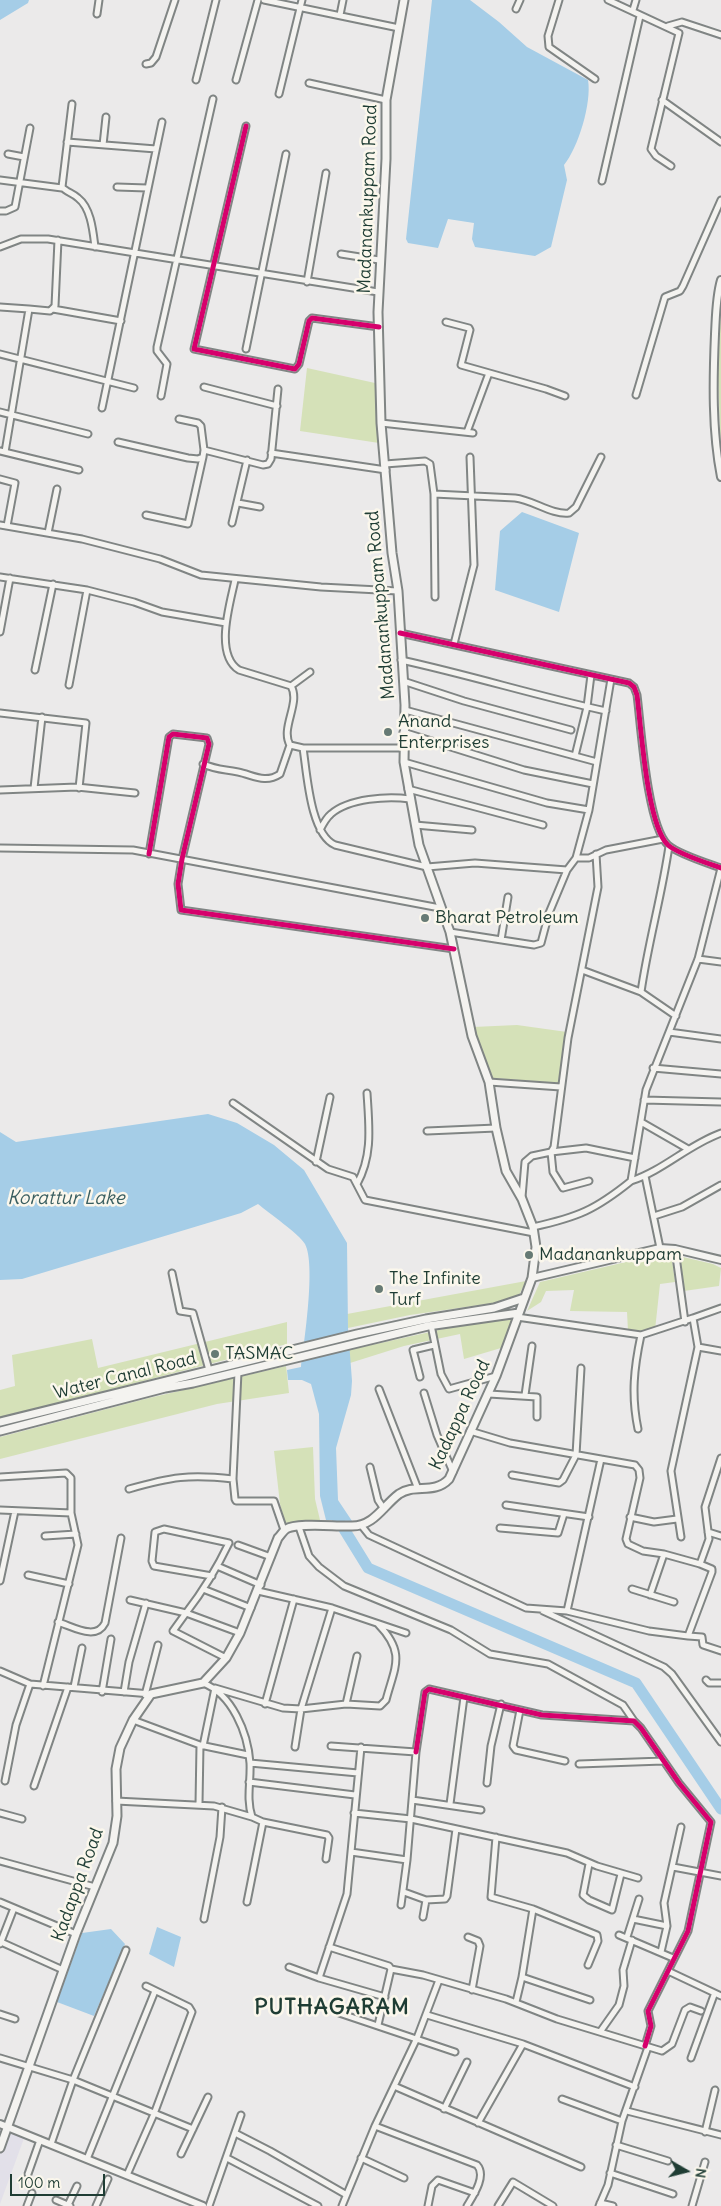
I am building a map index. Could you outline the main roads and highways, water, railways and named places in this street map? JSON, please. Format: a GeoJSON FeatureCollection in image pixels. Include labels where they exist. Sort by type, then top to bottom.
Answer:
{"type":"FeatureCollection","features":[{"type":"Feature","properties":{"kind":"main road","name":"Madanankuppam Road"},"geometry":{"type":"LineString","coordinates":[[404,0],[386,100],[386,158],[378,292],[381,423],[392,553],[398,591],[405,710],[403,732],[404,762],[415,825],[440,908],[450,932],[472,1036],[489,1082],[496,1128],[506,1171],[522,1199],[533,1230],[536,1247],[532,1278],[524,1298]]}},
{"type":"Feature","properties":{"kind":"main road","name":"Kadappa Road"},"geometry":{"type":"LineString","coordinates":[[0,2148],[76,1934],[113,1843],[116,1760],[124,1737],[148,1694],[203,1683],[226,1658],[240,1633],[260,1588],[278,1538],[284,1530],[299,1527],[358,1526],[369,1522],[399,1494],[444,1485],[453,1472],[470,1431],[489,1394],[524,1298]]}},
{"type":"Feature","properties":{"kind":"main road"},"geometry":{"type":"LineString","coordinates":[[288,1356],[426,1318],[494,1308],[524,1298]]}},
{"type":"Feature","properties":{"kind":"main road"},"geometry":{"type":"LineString","coordinates":[[353,1339],[431,1325],[518,1315]]}},
{"type":"Feature","properties":{"kind":"main road","name":"Water Canal Road"},"geometry":{"type":"LineString","coordinates":[[0,1422],[209,1370],[288,1356]]}},
{"type":"Feature","properties":{"kind":"main road","name":"Water Canal Road"},"geometry":{"type":"LineString","coordinates":[[0,1430],[164,1388],[238,1372],[288,1356]]}},
{"type":"Feature","properties":{"kind":"water"},"geometry":{"type":"Polygon","coordinates":[[[0,0],[29,0],[28,3],[0,20],[0,0]]]}},
{"type":"Feature","properties":{"kind":"water"},"geometry":{"type":"Polygon","coordinates":[[[432,0],[470,0],[527,47],[588,80],[589,90],[586,113],[579,137],[564,165],[567,180],[551,247],[535,256],[475,247],[472,239],[474,223],[448,219],[438,248],[408,243],[406,239],[432,0]]]}},
{"type":"Feature","properties":{"kind":"water"},"geometry":{"type":"Polygon","coordinates":[[[522,512],[579,533],[559,612],[495,590],[500,531],[522,512]]]}},
{"type":"Feature","properties":{"kind":"water","name":"Korattur Lake"},"geometry":{"type":"Polygon","coordinates":[[[208,1114],[237,1123],[274,1145],[304,1170],[347,1243],[348,1328],[352,1381],[351,1395],[336,1448],[338,1500],[352,1521],[326,1520],[320,1496],[319,1414],[311,1384],[302,1380],[288,1380],[287,1370],[301,1367],[308,1304],[308,1254],[302,1240],[258,1204],[241,1213],[22,1279],[0,1280],[0,1132],[16,1142],[208,1114]]]}},
{"type":"Feature","properties":{"kind":"water"},"geometry":{"type":"Polygon","coordinates":[[[157,1927],[181,1937],[174,1967],[149,1954],[157,1927]]]}},
{"type":"Feature","properties":{"kind":"water"},"geometry":{"type":"Polygon","coordinates":[[[111,1929],[125,1944],[94,2016],[57,2002],[82,1933],[111,1929]]]}},
{"type":"Feature","properties":{"kind":"waterway"},"geometry":{"type":"LineString","coordinates":[[331,1508],[368,1568],[636,1683],[721,1809]]}},
{"type":"Feature","properties":{"kind":"place","name":"Anand Enterprises"},"geometry":{"type":"Point","coordinates":[388,732]}},
{"type":"Feature","properties":{"kind":"place","name":"Bharat Petroleum"},"geometry":{"type":"Point","coordinates":[425,918]}},
{"type":"Feature","properties":{"kind":"place","name":"Madanankuppam"},"geometry":{"type":"Point","coordinates":[529,1255]}},
{"type":"Feature","properties":{"kind":"place","name":"The Infinite Turf"},"geometry":{"type":"Point","coordinates":[379,1289]}},
{"type":"Feature","properties":{"kind":"place","name":"TASMAC"},"geometry":{"type":"Point","coordinates":[215,1354]}},
{"type":"Feature","properties":{"kind":"district","name":"PUTHAGARAM"},"geometry":{"type":"Point","coordinates":[332,2008]}}]}
